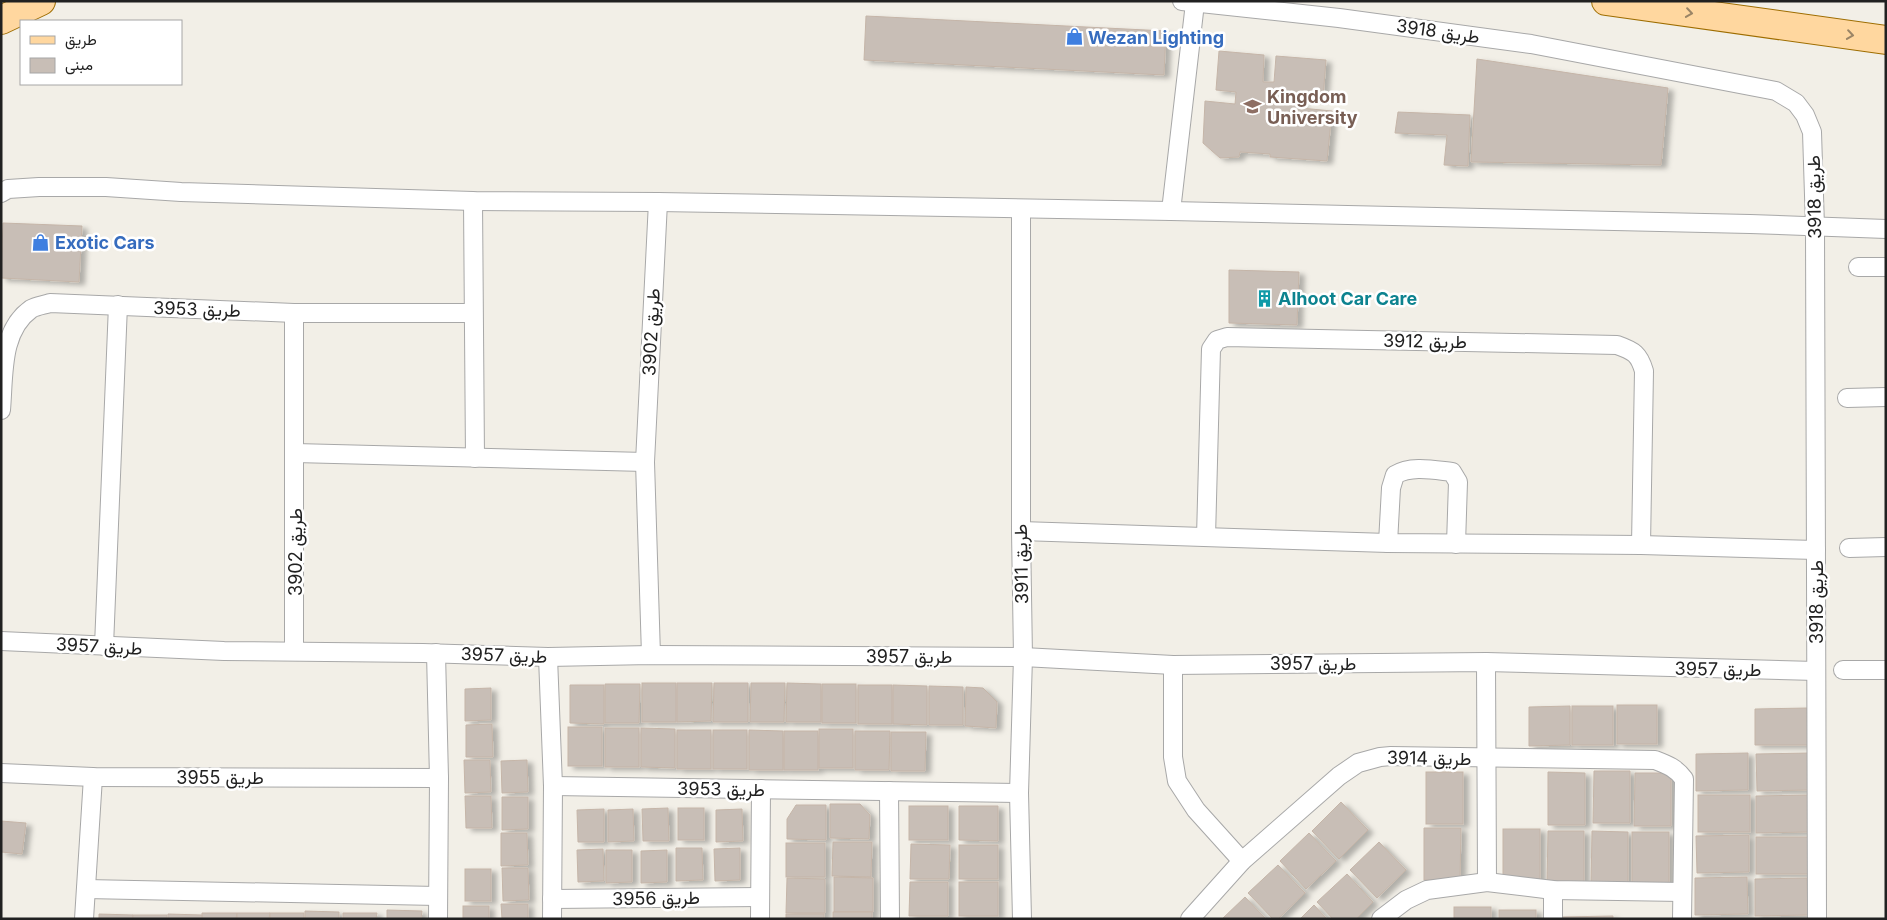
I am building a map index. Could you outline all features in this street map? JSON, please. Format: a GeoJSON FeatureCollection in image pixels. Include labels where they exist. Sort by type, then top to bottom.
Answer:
{"type":"FeatureCollection","features":[{"type":"Feature","properties":{"kind":"main road"},"geometry":{"type":"LineString","coordinates":[[1,20],[41,1]]}},
{"type":"Feature","properties":{"kind":"main road"},"geometry":{"type":"LineString","coordinates":[[1606,1],[1886,40]]}},
{"type":"Feature","properties":{"kind":"street"},"geometry":{"type":"LineString","coordinates":[[1171,211],[1189,2]]}},
{"type":"Feature","properties":{"kind":"street","name":"طريق 3918"},"geometry":{"type":"LineString","coordinates":[[1189,2],[1339,18],[1531,44],[1776,92],[1796,103],[1805,115],[1812,132],[1815,227],[1817,919]]}},
{"type":"Feature","properties":{"kind":"street"},"geometry":{"type":"LineString","coordinates":[[1,193],[8,189],[39,187],[106,187],[181,192],[472,201],[658,202],[1171,211],[1750,224],[1886,230]]}},
{"type":"Feature","properties":{"kind":"street"},"geometry":{"type":"LineString","coordinates":[[472,201],[475,458]]}},
{"type":"Feature","properties":{"kind":"street","name":"طريق 3902"},"geometry":{"type":"LineString","coordinates":[[651,655],[645,462],[658,202]]}},
{"type":"Feature","properties":{"kind":"street","name":"طريق 3911"},"geometry":{"type":"LineString","coordinates":[[1021,209],[1023,657],[1019,793],[1022,919]]}},
{"type":"Feature","properties":{"kind":"street"},"geometry":{"type":"LineString","coordinates":[[1858,267],[1886,267]]}},
{"type":"Feature","properties":{"kind":"street","name":"طريق 3953"},"geometry":{"type":"LineString","coordinates":[[1,410],[7,328],[16,324],[32,308],[50,303],[294,313],[473,313]]}},
{"type":"Feature","properties":{"kind":"street"},"geometry":{"type":"LineString","coordinates":[[104,646],[118,305]]}},
{"type":"Feature","properties":{"kind":"street","name":"طريق 3902"},"geometry":{"type":"LineString","coordinates":[[294,313],[294,651]]}},
{"type":"Feature","properties":{"kind":"street","name":"طريق 3912"},"geometry":{"type":"LineString","coordinates":[[1206,537],[1211,349],[1217,340],[1227,337],[1380,340],[1618,345],[1631,350],[1640,359],[1644,371],[1641,546]]}},
{"type":"Feature","properties":{"kind":"street"},"geometry":{"type":"LineString","coordinates":[[1847,398],[1886,397]]}},
{"type":"Feature","properties":{"kind":"street"},"geometry":{"type":"LineString","coordinates":[[295,454],[645,462]]}},
{"type":"Feature","properties":{"kind":"street"},"geometry":{"type":"LineString","coordinates":[[1388,543],[1391,488],[1395,475],[1402,470],[1415,469],[1452,472],[1456,476],[1458,482],[1456,544]]}},
{"type":"Feature","properties":{"kind":"street"},"geometry":{"type":"LineString","coordinates":[[1021,531],[1388,543],[1816,550]]}},
{"type":"Feature","properties":{"kind":"street"},"geometry":{"type":"LineString","coordinates":[[1848,548],[1886,547]]}},
{"type":"Feature","properties":{"kind":"street","name":"طريق 3957"},"geometry":{"type":"LineString","coordinates":[[1,641],[224,651],[436,653],[548,657],[651,655],[1023,657],[1173,665],[1486,662],[1816,671]]}},
{"type":"Feature","properties":{"kind":"street"},"geometry":{"type":"LineString","coordinates":[[436,653],[439,778],[438,919]]}},
{"type":"Feature","properties":{"kind":"street"},"geometry":{"type":"LineString","coordinates":[[548,657],[553,786],[552,919]]}},
{"type":"Feature","properties":{"kind":"street"},"geometry":{"type":"LineString","coordinates":[[1486,662],[1487,882]]}},
{"type":"Feature","properties":{"kind":"street"},"geometry":{"type":"LineString","coordinates":[[1173,665],[1173,757],[1177,781],[1196,810],[1242,860]]}},
{"type":"Feature","properties":{"kind":"street"},"geometry":{"type":"LineString","coordinates":[[1843,670],[1886,670]]}},
{"type":"Feature","properties":{"kind":"street","name":"طريق 3914"},"geometry":{"type":"LineString","coordinates":[[1190,919],[1242,860],[1339,776],[1358,763],[1374,758],[1391,756],[1655,760],[1670,765],[1678,770],[1684,779],[1682,892]]}},
{"type":"Feature","properties":{"kind":"street","name":"طريق 3955"},"geometry":{"type":"LineString","coordinates":[[1,773],[93,777],[439,778]]}},
{"type":"Feature","properties":{"kind":"street"},"geometry":{"type":"LineString","coordinates":[[84,919],[93,777]]}},
{"type":"Feature","properties":{"kind":"street","name":"طريق 3953"},"geometry":{"type":"LineString","coordinates":[[553,786],[1019,793]]}},
{"type":"Feature","properties":{"kind":"street"},"geometry":{"type":"LineString","coordinates":[[760,919],[761,789]]}},
{"type":"Feature","properties":{"kind":"street"},"geometry":{"type":"LineString","coordinates":[[890,791],[890,919]]}},
{"type":"Feature","properties":{"kind":"street"},"geometry":{"type":"LineString","coordinates":[[1380,919],[1406,900],[1427,890],[1487,882],[1554,890],[1682,892],[1682,919]]}},
{"type":"Feature","properties":{"kind":"street"},"geometry":{"type":"LineString","coordinates":[[86,889],[438,896]]}},
{"type":"Feature","properties":{"kind":"street"},"geometry":{"type":"LineString","coordinates":[[1553,919],[1554,890]]}},
{"type":"Feature","properties":{"kind":"street","name":"طريق 3956"},"geometry":{"type":"LineString","coordinates":[[552,899],[760,897]]}},
{"type":"Feature","properties":{"kind":"building"},"geometry":{"type":"Polygon","coordinates":[[[866,16],[1166,31],[1164,75],[864,60],[866,16]]]}},
{"type":"Feature","properties":{"kind":"building","name":"Kingdom University"},"geometry":{"type":"Polygon","coordinates":[[[1219,51],[1264,55],[1263,82],[1274,82],[1276,56],[1326,60],[1323,98],[1302,96],[1301,108],[1332,111],[1327,161],[1270,157],[1270,154],[1240,152],[1239,157],[1220,158],[1203,143],[1205,101],[1235,104],[1236,92],[1216,90],[1219,51]]]}},
{"type":"Feature","properties":{"kind":"building"},"geometry":{"type":"Polygon","coordinates":[[[1477,59],[1668,88],[1661,165],[1471,162],[1477,59]]]}},
{"type":"Feature","properties":{"kind":"building"},"geometry":{"type":"Polygon","coordinates":[[[1398,112],[1470,115],[1468,166],[1444,165],[1447,135],[1395,133],[1398,112]]]}},
{"type":"Feature","properties":{"kind":"building","name":"Exotic Cars"},"geometry":{"type":"Polygon","coordinates":[[[3,223],[82,226],[79,282],[1,278],[3,223]]]}},
{"type":"Feature","properties":{"kind":"building","name":"Alhoot Car Care"},"geometry":{"type":"Polygon","coordinates":[[[1229,270],[1299,272],[1297,325],[1229,323],[1229,270]]]}},
{"type":"Feature","properties":{"kind":"building"},"geometry":{"type":"Polygon","coordinates":[[[642,683],[676,683],[676,722],[642,722],[642,683]]]}},
{"type":"Feature","properties":{"kind":"building"},"geometry":{"type":"Polygon","coordinates":[[[677,683],[712,683],[711,721],[677,722],[677,683]]]}},
{"type":"Feature","properties":{"kind":"building"},"geometry":{"type":"Polygon","coordinates":[[[714,683],[748,683],[748,722],[713,722],[714,683]]]}},
{"type":"Feature","properties":{"kind":"building"},"geometry":{"type":"Polygon","coordinates":[[[751,683],[785,683],[784,722],[750,722],[751,683]]]}},
{"type":"Feature","properties":{"kind":"building"},"geometry":{"type":"Polygon","coordinates":[[[787,683],[821,684],[821,722],[786,722],[787,683]]]}},
{"type":"Feature","properties":{"kind":"building"},"geometry":{"type":"Polygon","coordinates":[[[605,684],[640,684],[639,723],[605,723],[605,684]]]}},
{"type":"Feature","properties":{"kind":"building"},"geometry":{"type":"Polygon","coordinates":[[[822,684],[856,684],[856,723],[822,723],[822,684]]]}},
{"type":"Feature","properties":{"kind":"building"},"geometry":{"type":"Polygon","coordinates":[[[570,685],[604,685],[604,724],[570,723],[570,685]]]}},
{"type":"Feature","properties":{"kind":"building"},"geometry":{"type":"Polygon","coordinates":[[[858,685],[892,685],[892,724],[858,724],[858,685]]]}},
{"type":"Feature","properties":{"kind":"building"},"geometry":{"type":"Polygon","coordinates":[[[893,685],[927,686],[927,725],[893,724],[893,685]]]}},
{"type":"Feature","properties":{"kind":"building"},"geometry":{"type":"Polygon","coordinates":[[[929,686],[963,687],[963,725],[929,725],[929,686]]]}},
{"type":"Feature","properties":{"kind":"building"},"geometry":{"type":"Polygon","coordinates":[[[966,687],[983,688],[997,702],[996,728],[965,726],[966,687]]]}},
{"type":"Feature","properties":{"kind":"building"},"geometry":{"type":"Polygon","coordinates":[[[491,688],[491,720],[465,721],[465,689],[491,688]]]}},
{"type":"Feature","properties":{"kind":"building"},"geometry":{"type":"Polygon","coordinates":[[[1617,705],[1657,705],[1657,744],[1617,744],[1617,705]]]}},
{"type":"Feature","properties":{"kind":"building"},"geometry":{"type":"Polygon","coordinates":[[[1570,706],[1570,745],[1529,746],[1529,707],[1570,706]]]}},
{"type":"Feature","properties":{"kind":"building"},"geometry":{"type":"Polygon","coordinates":[[[1572,706],[1613,706],[1613,745],[1572,745],[1572,706]]]}},
{"type":"Feature","properties":{"kind":"building"},"geometry":{"type":"Polygon","coordinates":[[[1807,708],[1808,745],[1755,745],[1755,709],[1807,708]]]}},
{"type":"Feature","properties":{"kind":"building"},"geometry":{"type":"Polygon","coordinates":[[[492,724],[493,757],[466,757],[466,725],[492,724]]]}},
{"type":"Feature","properties":{"kind":"building"},"geometry":{"type":"Polygon","coordinates":[[[568,727],[602,727],[602,766],[568,766],[568,727]]]}},
{"type":"Feature","properties":{"kind":"building"},"geometry":{"type":"Polygon","coordinates":[[[605,728],[639,728],[639,767],[605,767],[605,728]]]}},
{"type":"Feature","properties":{"kind":"building"},"geometry":{"type":"Polygon","coordinates":[[[641,728],[675,729],[675,768],[641,767],[641,728]]]}},
{"type":"Feature","properties":{"kind":"building"},"geometry":{"type":"Polygon","coordinates":[[[819,729],[853,729],[853,768],[819,768],[819,729]]]}},
{"type":"Feature","properties":{"kind":"building"},"geometry":{"type":"Polygon","coordinates":[[[677,730],[711,730],[711,769],[677,769],[677,730]]]}},
{"type":"Feature","properties":{"kind":"building"},"geometry":{"type":"Polygon","coordinates":[[[713,730],[747,730],[747,769],[713,769],[713,730]]]}},
{"type":"Feature","properties":{"kind":"building"},"geometry":{"type":"Polygon","coordinates":[[[749,730],[783,731],[783,770],[749,770],[749,730]]]}},
{"type":"Feature","properties":{"kind":"building"},"geometry":{"type":"Polygon","coordinates":[[[784,731],[818,731],[818,770],[784,770],[784,731]]]}},
{"type":"Feature","properties":{"kind":"building"},"geometry":{"type":"Polygon","coordinates":[[[855,731],[890,731],[889,770],[855,770],[855,731]]]}},
{"type":"Feature","properties":{"kind":"building"},"geometry":{"type":"Polygon","coordinates":[[[891,732],[926,732],[925,771],[891,771],[891,732]]]}},
{"type":"Feature","properties":{"kind":"building"},"geometry":{"type":"Polygon","coordinates":[[[1748,753],[1748,790],[1696,791],[1696,754],[1748,753]]]}},
{"type":"Feature","properties":{"kind":"building"},"geometry":{"type":"Polygon","coordinates":[[[1809,753],[1809,790],[1757,791],[1756,754],[1809,753]]]}},
{"type":"Feature","properties":{"kind":"building"},"geometry":{"type":"Polygon","coordinates":[[[464,760],[490,760],[491,792],[465,793],[464,760]]]}},
{"type":"Feature","properties":{"kind":"building"},"geometry":{"type":"Polygon","coordinates":[[[527,760],[528,792],[502,793],[501,761],[527,760]]]}},
{"type":"Feature","properties":{"kind":"building"},"geometry":{"type":"Polygon","coordinates":[[[1594,771],[1630,771],[1630,823],[1593,823],[1594,771]]]}},
{"type":"Feature","properties":{"kind":"building"},"geometry":{"type":"Polygon","coordinates":[[[1426,772],[1463,772],[1463,824],[1426,824],[1426,772]]]}},
{"type":"Feature","properties":{"kind":"building"},"geometry":{"type":"Polygon","coordinates":[[[1548,772],[1585,773],[1585,825],[1548,825],[1548,772]]]}},
{"type":"Feature","properties":{"kind":"building"},"geometry":{"type":"Polygon","coordinates":[[[1635,773],[1671,773],[1671,826],[1634,826],[1635,773]]]}},
{"type":"Feature","properties":{"kind":"building"},"geometry":{"type":"Polygon","coordinates":[[[1698,795],[1750,795],[1750,832],[1698,832],[1698,795]]]}},
{"type":"Feature","properties":{"kind":"building"},"geometry":{"type":"Polygon","coordinates":[[[1808,795],[1808,832],[1756,833],[1756,796],[1808,795]]]}},
{"type":"Feature","properties":{"kind":"building"},"geometry":{"type":"Polygon","coordinates":[[[465,796],[491,796],[492,828],[466,828],[465,796]]]}},
{"type":"Feature","properties":{"kind":"building"},"geometry":{"type":"Polygon","coordinates":[[[502,797],[528,797],[528,829],[502,830],[502,797]]]}},
{"type":"Feature","properties":{"kind":"building"},"geometry":{"type":"Polygon","coordinates":[[[1341,802],[1368,830],[1339,859],[1312,831],[1341,802]]]}},
{"type":"Feature","properties":{"kind":"building"},"geometry":{"type":"Polygon","coordinates":[[[830,804],[860,804],[870,815],[869,839],[830,838],[830,804]]]}},
{"type":"Feature","properties":{"kind":"building"},"geometry":{"type":"Polygon","coordinates":[[[796,805],[826,805],[826,840],[787,839],[787,819],[796,805]]]}},
{"type":"Feature","properties":{"kind":"building"},"geometry":{"type":"Polygon","coordinates":[[[909,806],[948,806],[948,840],[909,840],[909,806]]]}},
{"type":"Feature","properties":{"kind":"building"},"geometry":{"type":"Polygon","coordinates":[[[959,806],[998,806],[998,841],[959,840],[959,806]]]}},
{"type":"Feature","properties":{"kind":"building"},"geometry":{"type":"Polygon","coordinates":[[[668,808],[669,841],[643,841],[642,809],[668,808]]]}},
{"type":"Feature","properties":{"kind":"building"},"geometry":{"type":"Polygon","coordinates":[[[678,808],[704,808],[704,840],[678,840],[678,808]]]}},
{"type":"Feature","properties":{"kind":"building"},"geometry":{"type":"Polygon","coordinates":[[[604,809],[604,842],[578,842],[577,810],[604,809]]]}},
{"type":"Feature","properties":{"kind":"building"},"geometry":{"type":"Polygon","coordinates":[[[633,809],[634,841],[608,842],[608,810],[633,809]]]}},
{"type":"Feature","properties":{"kind":"building"},"geometry":{"type":"Polygon","coordinates":[[[742,809],[743,841],[716,842],[716,810],[742,809]]]}},
{"type":"Feature","properties":{"kind":"building"},"geometry":{"type":"Polygon","coordinates":[[[1,821],[26,823],[22,854],[1,852],[1,821]]]}},
{"type":"Feature","properties":{"kind":"building"},"geometry":{"type":"Polygon","coordinates":[[[1424,828],[1461,828],[1460,880],[1424,880],[1424,828]]]}},
{"type":"Feature","properties":{"kind":"building"},"geometry":{"type":"Polygon","coordinates":[[[1503,829],[1540,829],[1540,881],[1503,881],[1503,829]]]}},
{"type":"Feature","properties":{"kind":"building"},"geometry":{"type":"Polygon","coordinates":[[[1548,831],[1584,831],[1584,883],[1547,883],[1548,831]]]}},
{"type":"Feature","properties":{"kind":"building"},"geometry":{"type":"Polygon","coordinates":[[[1592,831],[1628,832],[1628,884],[1591,884],[1592,831]]]}},
{"type":"Feature","properties":{"kind":"building"},"geometry":{"type":"Polygon","coordinates":[[[1632,832],[1669,832],[1669,885],[1632,885],[1632,832]]]}},
{"type":"Feature","properties":{"kind":"building"},"geometry":{"type":"Polygon","coordinates":[[[501,833],[527,833],[528,865],[501,866],[501,833]]]}},
{"type":"Feature","properties":{"kind":"building"},"geometry":{"type":"Polygon","coordinates":[[[1309,833],[1336,861],[1306,889],[1280,861],[1309,833]]]}},
{"type":"Feature","properties":{"kind":"building"},"geometry":{"type":"Polygon","coordinates":[[[1749,835],[1749,872],[1697,873],[1696,836],[1749,835]]]}},
{"type":"Feature","properties":{"kind":"building"},"geometry":{"type":"Polygon","coordinates":[[[1756,837],[1809,837],[1809,874],[1756,874],[1756,837]]]}},
{"type":"Feature","properties":{"kind":"building"},"geometry":{"type":"Polygon","coordinates":[[[833,842],[872,842],[871,877],[832,876],[833,842]]]}},
{"type":"Feature","properties":{"kind":"building"},"geometry":{"type":"Polygon","coordinates":[[[1379,842],[1406,870],[1377,898],[1350,870],[1379,842]]]}},
{"type":"Feature","properties":{"kind":"building"},"geometry":{"type":"Polygon","coordinates":[[[786,843],[825,843],[825,877],[786,877],[786,843]]]}},
{"type":"Feature","properties":{"kind":"building"},"geometry":{"type":"Polygon","coordinates":[[[911,844],[950,845],[949,879],[910,879],[911,844]]]}},
{"type":"Feature","properties":{"kind":"building"},"geometry":{"type":"Polygon","coordinates":[[[959,845],[998,845],[998,879],[959,879],[959,845]]]}},
{"type":"Feature","properties":{"kind":"building"},"geometry":{"type":"Polygon","coordinates":[[[676,848],[702,848],[703,880],[676,881],[676,848]]]}},
{"type":"Feature","properties":{"kind":"building"},"geometry":{"type":"Polygon","coordinates":[[[740,848],[740,880],[715,881],[714,849],[740,848]]]}},
{"type":"Feature","properties":{"kind":"building"},"geometry":{"type":"Polygon","coordinates":[[[603,849],[604,881],[578,882],[577,850],[603,849]]]}},
{"type":"Feature","properties":{"kind":"building"},"geometry":{"type":"Polygon","coordinates":[[[606,850],[632,850],[632,882],[606,883],[606,850]]]}},
{"type":"Feature","properties":{"kind":"building"},"geometry":{"type":"Polygon","coordinates":[[[667,850],[667,882],[641,883],[641,851],[667,850]]]}},
{"type":"Feature","properties":{"kind":"building"},"geometry":{"type":"Polygon","coordinates":[[[1278,865],[1305,893],[1278,919],[1273,919],[1248,893],[1278,865]]]}},
{"type":"Feature","properties":{"kind":"building"},"geometry":{"type":"Polygon","coordinates":[[[502,868],[528,868],[529,900],[503,901],[502,868]]]}},
{"type":"Feature","properties":{"kind":"building"},"geometry":{"type":"Polygon","coordinates":[[[465,869],[491,869],[491,901],[465,901],[465,869]]]}},
{"type":"Feature","properties":{"kind":"building"},"geometry":{"type":"Polygon","coordinates":[[[1347,874],[1373,902],[1356,919],[1333,919],[1317,902],[1347,874]]]}},
{"type":"Feature","properties":{"kind":"building"},"geometry":{"type":"Polygon","coordinates":[[[834,877],[873,878],[873,912],[834,912],[834,877]]]}},
{"type":"Feature","properties":{"kind":"building"},"geometry":{"type":"Polygon","coordinates":[[[1747,877],[1748,914],[1695,915],[1695,878],[1747,877]]]}},
{"type":"Feature","properties":{"kind":"building"},"geometry":{"type":"Polygon","coordinates":[[[787,878],[825,879],[825,913],[786,913],[787,878]]]}},
{"type":"Feature","properties":{"kind":"building"},"geometry":{"type":"Polygon","coordinates":[[[1807,878],[1808,915],[1755,916],[1755,879],[1807,878]]]}},
{"type":"Feature","properties":{"kind":"building"},"geometry":{"type":"Polygon","coordinates":[[[910,882],[948,882],[948,916],[909,916],[910,882]]]}},
{"type":"Feature","properties":{"kind":"building"},"geometry":{"type":"Polygon","coordinates":[[[959,882],[998,882],[998,916],[959,916],[959,882]]]}},
{"type":"Feature","properties":{"kind":"building"},"geometry":{"type":"Polygon","coordinates":[[[1245,897],[1266,919],[1222,919],[1245,897]]]}},
{"type":"Feature","properties":{"kind":"building"},"geometry":{"type":"Polygon","coordinates":[[[501,904],[528,904],[528,919],[502,919],[501,904]]]}},
{"type":"Feature","properties":{"kind":"building"},"geometry":{"type":"Polygon","coordinates":[[[1314,905],[1327,919],[1300,919],[1314,905]]]}},
{"type":"Feature","properties":{"kind":"building"},"geometry":{"type":"Polygon","coordinates":[[[463,906],[489,906],[489,919],[463,919],[463,906]]]}},
{"type":"Feature","properties":{"kind":"building"},"geometry":{"type":"Polygon","coordinates":[[[1454,907],[1491,907],[1491,919],[1454,919],[1454,907]]]}},
{"type":"Feature","properties":{"kind":"building"},"geometry":{"type":"Polygon","coordinates":[[[387,910],[422,911],[421,919],[387,919],[387,910]]]}},
{"type":"Feature","properties":{"kind":"building"},"geometry":{"type":"Polygon","coordinates":[[[1499,910],[1536,910],[1536,919],[1499,919],[1499,910]]]}},
{"type":"Feature","properties":{"kind":"building"},"geometry":{"type":"Polygon","coordinates":[[[305,911],[339,912],[339,919],[305,919],[305,911]]]}},
{"type":"Feature","properties":{"kind":"building"},"geometry":{"type":"Polygon","coordinates":[[[833,912],[872,912],[872,919],[833,919],[833,912]]]}},
{"type":"Feature","properties":{"kind":"building"},"geometry":{"type":"Polygon","coordinates":[[[202,913],[237,913],[236,919],[202,919],[202,913]]]}},
{"type":"Feature","properties":{"kind":"building"},"geometry":{"type":"Polygon","coordinates":[[[237,913],[270,913],[269,919],[237,919],[237,913]]]}},
{"type":"Feature","properties":{"kind":"building"},"geometry":{"type":"Polygon","coordinates":[[[270,913],[304,913],[304,919],[270,919],[270,913]]]}},
{"type":"Feature","properties":{"kind":"building"},"geometry":{"type":"Polygon","coordinates":[[[343,913],[377,913],[376,919],[343,919],[343,913]]]}},
{"type":"Feature","properties":{"kind":"building"},"geometry":{"type":"Polygon","coordinates":[[[99,914],[133,915],[133,919],[99,919],[99,914]]]}},
{"type":"Feature","properties":{"kind":"building"},"geometry":{"type":"Polygon","coordinates":[[[168,914],[202,915],[202,919],[168,919],[168,914]]]}},
{"type":"Feature","properties":{"kind":"building"},"geometry":{"type":"Polygon","coordinates":[[[786,914],[824,914],[824,919],[786,919],[786,914]]]}},
{"type":"Feature","properties":{"kind":"building"},"geometry":{"type":"Polygon","coordinates":[[[133,915],[167,915],[167,919],[133,919],[133,915]]]}},
{"type":"Feature","properties":{"kind":"building"},"geometry":{"type":"Polygon","coordinates":[[[1613,916],[1613,919],[1560,919],[1560,917],[1613,916]]]}},
{"type":"Feature","properties":{"kind":"place","name":"Wezan Lighting"},"geometry":{"type":"Point","coordinates":[1074,37]}},
{"type":"Feature","properties":{"kind":"place","name":"Kingdom University"},"geometry":{"type":"Point","coordinates":[1253,106]}},
{"type":"Feature","properties":{"kind":"place","name":"Exotic Cars"},"geometry":{"type":"Point","coordinates":[41,242]}},
{"type":"Feature","properties":{"kind":"place","name":"Alhoot Car Care"},"geometry":{"type":"Point","coordinates":[1264,298]}}]}
